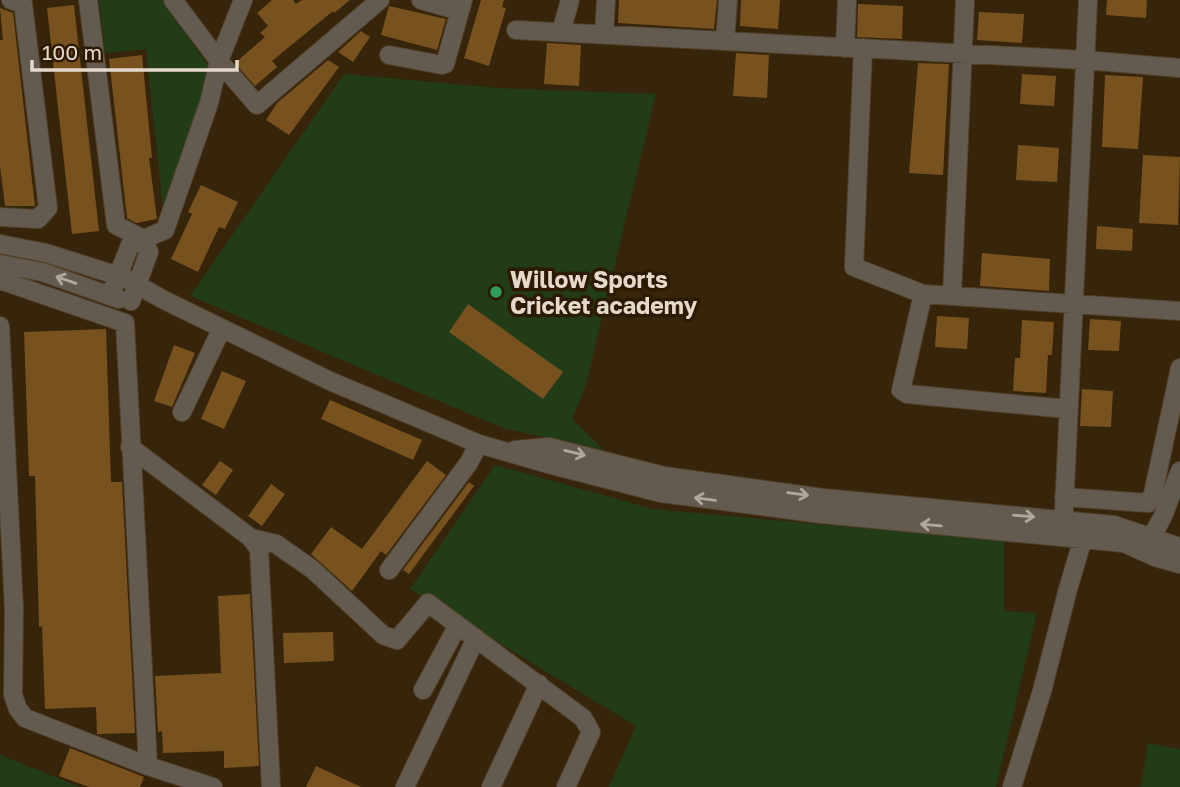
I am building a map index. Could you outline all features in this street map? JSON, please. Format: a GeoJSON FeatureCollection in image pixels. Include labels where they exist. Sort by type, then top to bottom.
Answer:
{"type":"FeatureCollection","features":[{"type":"Feature","properties":{"kind":"street"},"geometry":{"type":"LineString","coordinates":[[0,217],[38,219],[48,208],[23,4],[11,0]]}},
{"type":"Feature","properties":{"kind":"street"},"geometry":{"type":"LineString","coordinates":[[88,0],[116,225],[143,239],[149,251],[134,293]]}},
{"type":"Feature","properties":{"kind":"street"},"geometry":{"type":"LineString","coordinates":[[173,0],[219,61],[257,105],[380,0]]}},
{"type":"Feature","properties":{"kind":"street"},"geometry":{"type":"LineString","coordinates":[[110,296],[130,245],[164,230],[208,103],[219,61],[243,0]]}},
{"type":"Feature","properties":{"kind":"street"},"geometry":{"type":"LineString","coordinates":[[389,55],[445,64],[462,6],[421,0]]}},
{"type":"Feature","properties":{"kind":"street"},"geometry":{"type":"LineString","coordinates":[[561,32],[570,0]]}},
{"type":"Feature","properties":{"kind":"street"},"geometry":{"type":"LineString","coordinates":[[604,34],[606,0]]}},
{"type":"Feature","properties":{"kind":"street"},"geometry":{"type":"LineString","coordinates":[[725,41],[728,0]]}},
{"type":"Feature","properties":{"kind":"street"},"geometry":{"type":"LineString","coordinates":[[848,0],[854,48],[853,267],[923,294],[1180,311]]}},
{"type":"Feature","properties":{"kind":"street"},"geometry":{"type":"LineString","coordinates":[[952,296],[965,0]]}},
{"type":"Feature","properties":{"kind":"street"},"geometry":{"type":"LineString","coordinates":[[1063,529],[1088,0]]}},
{"type":"Feature","properties":{"kind":"street"},"geometry":{"type":"LineString","coordinates":[[516,30],[1180,68]]}},
{"type":"Feature","properties":{"kind":"street"},"geometry":{"type":"LineString","coordinates":[[1,248],[47,253],[118,275],[134,293]]}},
{"type":"Feature","properties":{"kind":"street"},"geometry":{"type":"LineString","coordinates":[[0,264],[42,272],[110,296],[134,293],[164,300],[330,381],[479,444],[507,451],[549,447],[664,476],[1063,529],[1086,531],[1114,525],[1148,545],[1171,563],[1180,564]]}},
{"type":"Feature","properties":{"kind":"street"},"geometry":{"type":"LineString","coordinates":[[0,280],[125,323],[148,766]]}},
{"type":"Feature","properties":{"kind":"street"},"geometry":{"type":"LineString","coordinates":[[923,294],[901,390],[907,394],[1068,409]]}},
{"type":"Feature","properties":{"kind":"street"},"geometry":{"type":"LineString","coordinates":[[0,326],[7,605],[13,695],[18,709],[25,718],[148,766],[213,787]]}},
{"type":"Feature","properties":{"kind":"street"},"geometry":{"type":"LineString","coordinates":[[182,412],[222,328]]}},
{"type":"Feature","properties":{"kind":"street"},"geometry":{"type":"LineString","coordinates":[[1064,497],[1148,502],[1153,494],[1180,368]]}},
{"type":"Feature","properties":{"kind":"street"},"geometry":{"type":"LineString","coordinates":[[389,570],[468,464],[479,444]]}},
{"type":"Feature","properties":{"kind":"street"},"geometry":{"type":"LineString","coordinates":[[130,447],[251,538],[259,549],[271,787]]}},
{"type":"Feature","properties":{"kind":"street"},"geometry":{"type":"LineString","coordinates":[[1148,545],[1180,471]]}},
{"type":"Feature","properties":{"kind":"street"},"geometry":{"type":"LineString","coordinates":[[1012,787],[1086,531]]}},
{"type":"Feature","properties":{"kind":"street"},"geometry":{"type":"LineString","coordinates":[[251,538],[276,544],[312,569],[383,635],[397,640],[428,603],[583,718],[591,732],[566,787]]}},
{"type":"Feature","properties":{"kind":"street"},"geometry":{"type":"LineString","coordinates":[[1148,545],[1180,547]]}},
{"type":"Feature","properties":{"kind":"street"},"geometry":{"type":"LineString","coordinates":[[423,690],[458,625]]}},
{"type":"Feature","properties":{"kind":"street"},"geometry":{"type":"LineString","coordinates":[[405,787],[476,638]]}},
{"type":"Feature","properties":{"kind":"street"},"geometry":{"type":"LineString","coordinates":[[491,787],[539,684]]}},
{"type":"Feature","properties":{"kind":"green space"},"geometry":{"type":"Polygon","coordinates":[[[99,0],[162,0],[210,68],[164,218],[146,49],[105,53],[99,0]]]}},
{"type":"Feature","properties":{"kind":"green space","name":"Willow Sports Cricket academy"},"geometry":{"type":"Polygon","coordinates":[[[344,74],[498,88],[656,94],[585,388],[572,419],[604,450],[503,428],[190,296],[344,74]]]}},
{"type":"Feature","properties":{"kind":"green space"},"geometry":{"type":"Polygon","coordinates":[[[495,465],[653,509],[1004,541],[1004,611],[1037,613],[996,787],[609,787],[636,726],[410,589],[495,465]]]}},
{"type":"Feature","properties":{"kind":"green space"},"geometry":{"type":"Polygon","coordinates":[[[1148,743],[1180,749],[1180,787],[1141,787],[1148,743]]]}},
{"type":"Feature","properties":{"kind":"green space"},"geometry":{"type":"Polygon","coordinates":[[[0,755],[80,787],[0,787],[0,755]]]}},
{"type":"Feature","properties":{"kind":"building"},"geometry":{"type":"Polygon","coordinates":[[[272,0],[293,0],[296,4],[302,0],[350,0],[272,61],[277,67],[255,86],[235,63],[265,37],[260,33],[268,26],[257,13],[272,0]]]}},
{"type":"Feature","properties":{"kind":"building"},"geometry":{"type":"Polygon","coordinates":[[[481,0],[504,0],[502,7],[506,8],[489,66],[464,58],[481,0]]]}},
{"type":"Feature","properties":{"kind":"building"},"geometry":{"type":"Polygon","coordinates":[[[619,0],[717,0],[714,29],[618,23],[619,0]]]}},
{"type":"Feature","properties":{"kind":"building"},"geometry":{"type":"Polygon","coordinates":[[[741,0],[780,0],[778,29],[740,26],[741,0]]]}},
{"type":"Feature","properties":{"kind":"building"},"geometry":{"type":"Polygon","coordinates":[[[1107,0],[1147,0],[1146,18],[1106,15],[1107,0]]]}},
{"type":"Feature","properties":{"kind":"building"},"geometry":{"type":"Polygon","coordinates":[[[858,4],[903,6],[902,39],[857,37],[858,4]]]}},
{"type":"Feature","properties":{"kind":"building"},"geometry":{"type":"Polygon","coordinates":[[[74,5],[99,231],[72,234],[47,8],[74,5]]]}},
{"type":"Feature","properties":{"kind":"building"},"geometry":{"type":"Polygon","coordinates":[[[389,6],[446,19],[437,50],[381,35],[389,6]]]}},
{"type":"Feature","properties":{"kind":"building"},"geometry":{"type":"Polygon","coordinates":[[[0,8],[13,13],[35,206],[5,206],[0,166],[0,40],[3,40],[0,8]]]}},
{"type":"Feature","properties":{"kind":"building"},"geometry":{"type":"Polygon","coordinates":[[[979,12],[1024,14],[1022,43],[977,40],[979,12]]]}},
{"type":"Feature","properties":{"kind":"building"},"geometry":{"type":"Polygon","coordinates":[[[361,31],[370,37],[353,62],[338,52],[361,31]]]}},
{"type":"Feature","properties":{"kind":"building"},"geometry":{"type":"Polygon","coordinates":[[[547,43],[581,45],[579,86],[544,84],[547,43]]]}},
{"type":"Feature","properties":{"kind":"building"},"geometry":{"type":"Polygon","coordinates":[[[736,53],[769,55],[767,98],[733,96],[736,53]]]}},
{"type":"Feature","properties":{"kind":"building"},"geometry":{"type":"Polygon","coordinates":[[[142,55],[152,158],[149,158],[157,219],[136,223],[127,218],[109,59],[142,55]]]}},
{"type":"Feature","properties":{"kind":"building"},"geometry":{"type":"Polygon","coordinates":[[[328,60],[339,67],[289,135],[266,120],[277,103],[328,60]]]}},
{"type":"Feature","properties":{"kind":"building"},"geometry":{"type":"Polygon","coordinates":[[[918,63],[949,64],[943,175],[909,173],[918,63]]]}},
{"type":"Feature","properties":{"kind":"building"},"geometry":{"type":"Polygon","coordinates":[[[1022,74],[1056,76],[1054,106],[1020,104],[1022,74]]]}},
{"type":"Feature","properties":{"kind":"building"},"geometry":{"type":"Polygon","coordinates":[[[1105,75],[1143,77],[1138,149],[1102,147],[1105,75]]]}},
{"type":"Feature","properties":{"kind":"building"},"geometry":{"type":"Polygon","coordinates":[[[1018,145],[1059,148],[1057,182],[1016,180],[1018,145]]]}},
{"type":"Feature","properties":{"kind":"building"},"geometry":{"type":"Polygon","coordinates":[[[1143,155],[1180,157],[1178,225],[1139,223],[1143,155]]]}},
{"type":"Feature","properties":{"kind":"building"},"geometry":{"type":"Polygon","coordinates":[[[201,185],[238,202],[225,229],[219,227],[198,272],[171,259],[192,214],[188,212],[201,185]]]}},
{"type":"Feature","properties":{"kind":"building"},"geometry":{"type":"Polygon","coordinates":[[[1097,226],[1133,229],[1132,251],[1096,249],[1097,226]]]}},
{"type":"Feature","properties":{"kind":"building"},"geometry":{"type":"Polygon","coordinates":[[[982,253],[1050,259],[1049,291],[980,286],[982,253]]]}},
{"type":"Feature","properties":{"kind":"building"},"geometry":{"type":"Polygon","coordinates":[[[468,304],[563,372],[543,399],[449,332],[468,304]]]}},
{"type":"Feature","properties":{"kind":"building"},"geometry":{"type":"Polygon","coordinates":[[[937,316],[969,318],[967,349],[935,347],[937,316]]]}},
{"type":"Feature","properties":{"kind":"building"},"geometry":{"type":"Polygon","coordinates":[[[1090,319],[1121,321],[1119,351],[1088,350],[1090,319]]]}},
{"type":"Feature","properties":{"kind":"building"},"geometry":{"type":"Polygon","coordinates":[[[1022,320],[1054,322],[1052,355],[1048,355],[1046,393],[1013,391],[1015,358],[1020,358],[1022,320]]]}},
{"type":"Feature","properties":{"kind":"building"},"geometry":{"type":"Polygon","coordinates":[[[106,329],[111,482],[122,482],[135,733],[97,734],[96,707],[45,709],[42,626],[39,627],[35,476],[29,476],[24,332],[106,329]]]}},
{"type":"Feature","properties":{"kind":"building"},"geometry":{"type":"Polygon","coordinates":[[[174,345],[195,353],[172,407],[154,401],[174,345]]]}},
{"type":"Feature","properties":{"kind":"building"},"geometry":{"type":"Polygon","coordinates":[[[222,371],[246,381],[224,429],[201,419],[222,371]]]}},
{"type":"Feature","properties":{"kind":"building"},"geometry":{"type":"Polygon","coordinates":[[[1082,389],[1113,391],[1111,427],[1080,426],[1082,389]]]}},
{"type":"Feature","properties":{"kind":"building"},"geometry":{"type":"Polygon","coordinates":[[[330,400],[422,440],[413,460],[321,419],[330,400]]]}},
{"type":"Feature","properties":{"kind":"building"},"geometry":{"type":"Polygon","coordinates":[[[220,461],[233,470],[216,495],[202,485],[220,461]]]}},
{"type":"Feature","properties":{"kind":"building"},"geometry":{"type":"Polygon","coordinates":[[[427,461],[446,475],[386,555],[381,551],[352,591],[311,554],[331,527],[362,549],[427,461]]]}},
{"type":"Feature","properties":{"kind":"building"},"geometry":{"type":"Polygon","coordinates":[[[469,482],[474,486],[409,574],[403,570],[469,482]]]}},
{"type":"Feature","properties":{"kind":"building"},"geometry":{"type":"Polygon","coordinates":[[[271,484],[285,494],[262,526],[248,516],[271,484]]]}},
{"type":"Feature","properties":{"kind":"building"},"geometry":{"type":"Polygon","coordinates":[[[250,594],[259,766],[224,768],[224,751],[163,753],[162,731],[158,732],[155,676],[221,673],[218,596],[250,594]]]}},
{"type":"Feature","properties":{"kind":"building"},"geometry":{"type":"Polygon","coordinates":[[[333,632],[334,661],[284,663],[283,633],[333,632]]]}},
{"type":"Feature","properties":{"kind":"building"},"geometry":{"type":"Polygon","coordinates":[[[70,748],[144,777],[140,787],[89,787],[59,776],[70,748]]]}},
{"type":"Feature","properties":{"kind":"building"},"geometry":{"type":"Polygon","coordinates":[[[316,766],[361,787],[306,787],[316,766]]]}},
{"type":"Feature","properties":{"kind":"place","name":"Willow Sports Cricket academy"},"geometry":{"type":"Point","coordinates":[496,292]}}]}
